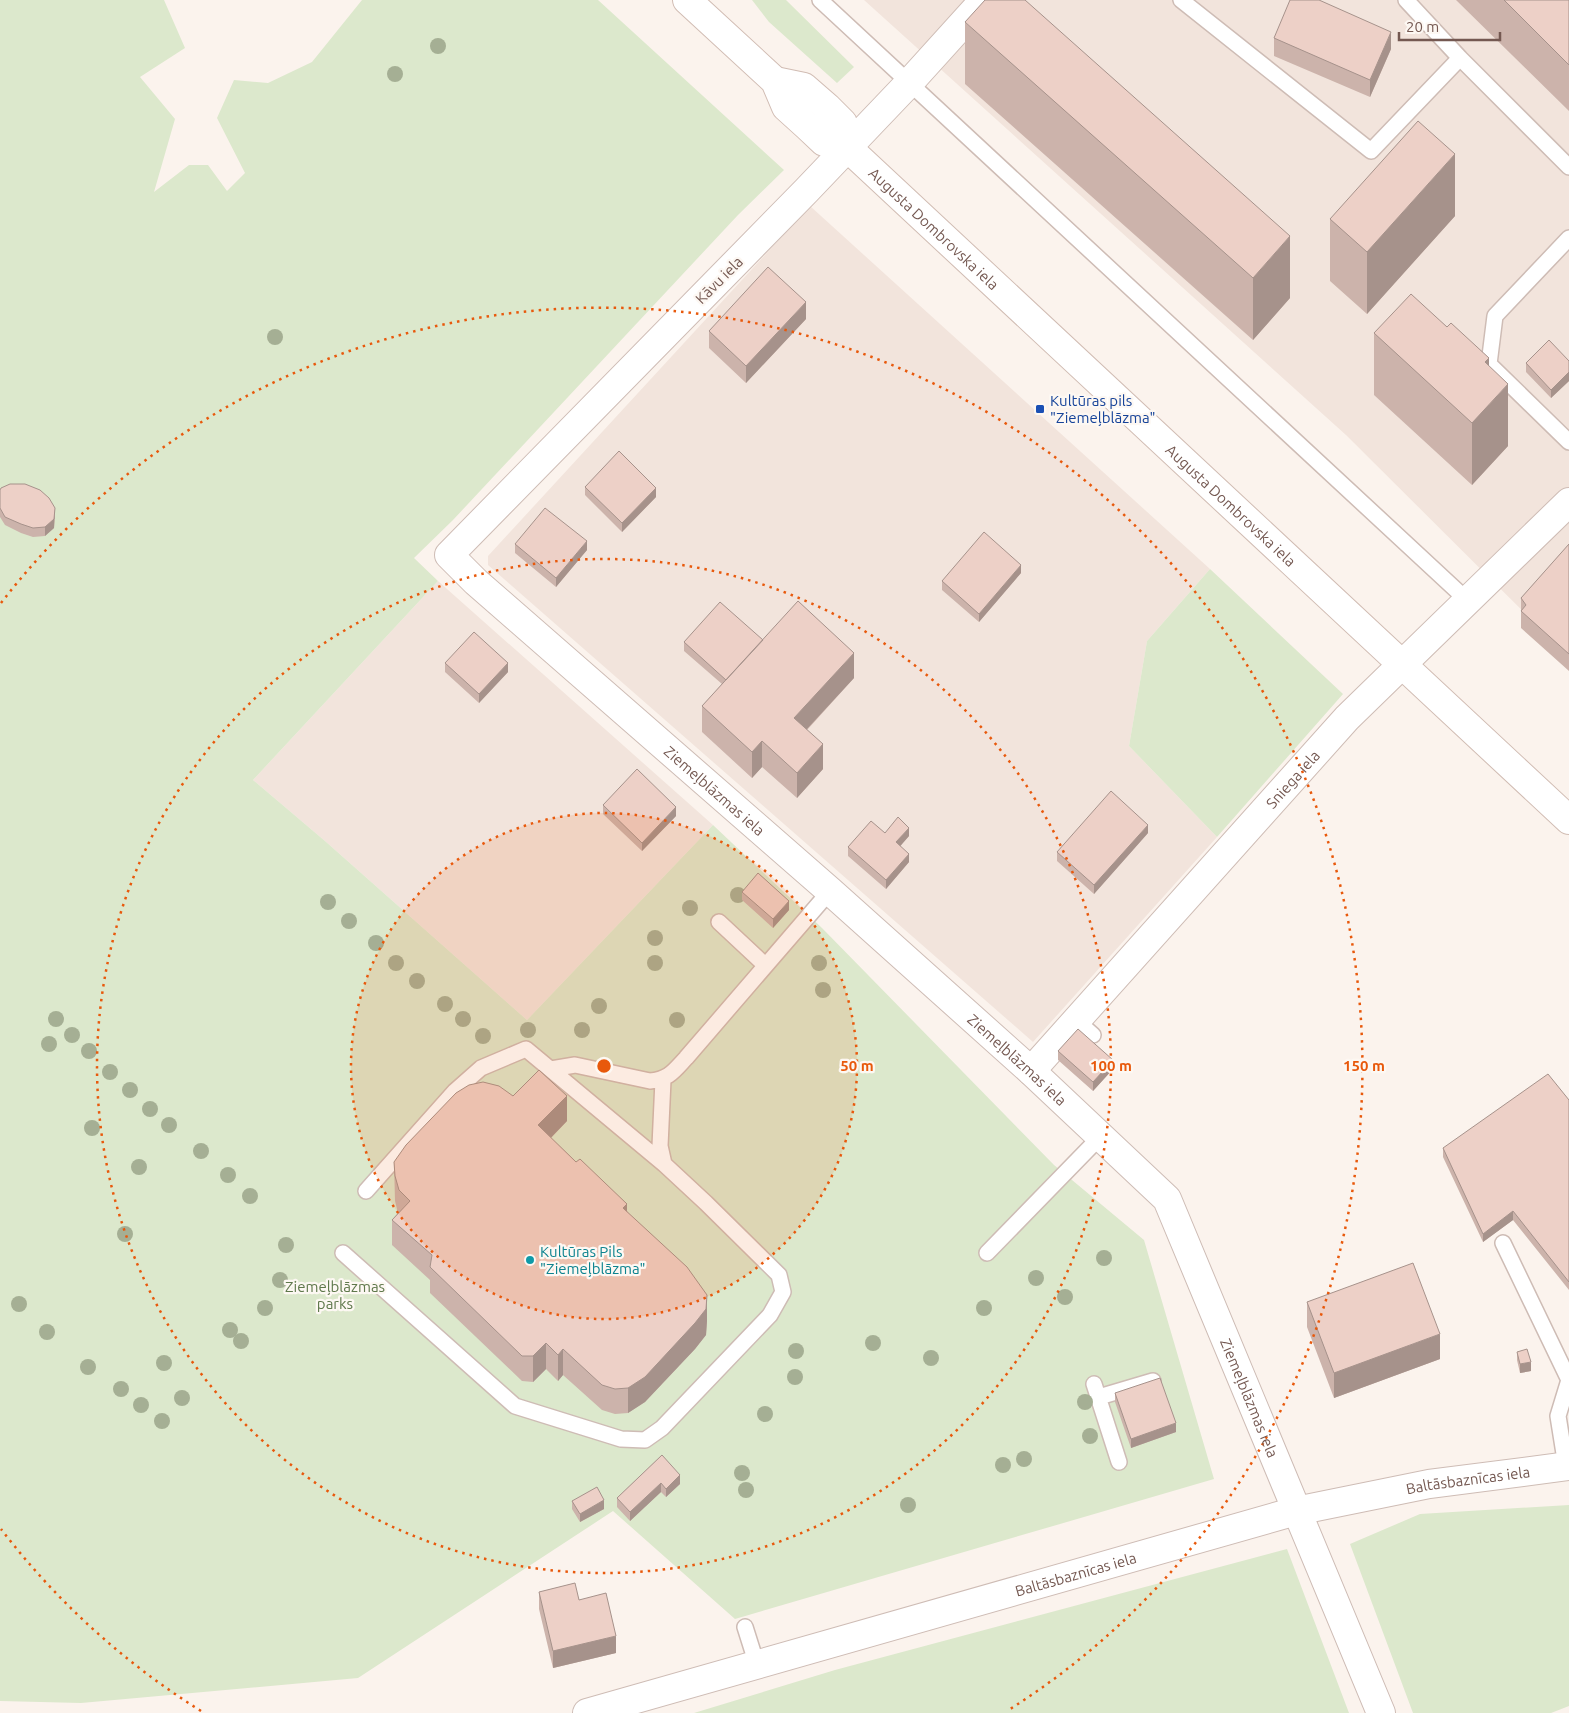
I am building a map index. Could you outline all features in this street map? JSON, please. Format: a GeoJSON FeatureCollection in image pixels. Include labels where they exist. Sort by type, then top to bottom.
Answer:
{"type":"FeatureCollection","features":[{"type":"Feature","properties":{"kind":"street"},"geometry":{"type":"LineString","coordinates":[[687,0],[775,81],[804,87],[826,106],[843,123],[848,148]]}},
{"type":"Feature","properties":{"kind":"street","name":"Kāvu iela"},"geometry":{"type":"LineString","coordinates":[[449,555],[848,148],[984,0]]}},
{"type":"Feature","properties":{"kind":"street","name":"Augusta Dombrovska iela"},"geometry":{"type":"LineString","coordinates":[[848,148],[1569,820]]}},
{"type":"Feature","properties":{"kind":"street","name":"Sniega iela"},"geometry":{"type":"LineString","coordinates":[[1031,1071],[1084,1028],[1347,718],[1569,502]]}},
{"type":"Feature","properties":{"kind":"street","name":"Ziemeļblāzmas iela"},"geometry":{"type":"LineString","coordinates":[[449,555],[1031,1071],[1168,1199],[1381,1713]]}},
{"type":"Feature","properties":{"kind":"street","name":"Baltāsbaznīcas iela"},"geometry":{"type":"LineString","coordinates":[[588,1713],[1296,1511],[1430,1484],[1568,1466]]}},
{"type":"Feature","properties":{"kind":"lane"},"geometry":{"type":"LineString","coordinates":[[820,0],[1468,600]]}},
{"type":"Feature","properties":{"kind":"lane"},"geometry":{"type":"LineString","coordinates":[[1181,0],[1371,151],[1460,58]]}},
{"type":"Feature","properties":{"kind":"lane"},"geometry":{"type":"LineString","coordinates":[[1406,0],[1460,58],[1569,167]]}},
{"type":"Feature","properties":{"kind":"lane"},"geometry":{"type":"LineString","coordinates":[[1569,238],[1495,316],[1489,364],[1569,442]]}},
{"type":"Feature","properties":{"kind":"lane"},"geometry":{"type":"LineString","coordinates":[[551,1069],[575,1065],[650,1081],[662,1080],[674,1072],[830,891]]}},
{"type":"Feature","properties":{"kind":"lane"},"geometry":{"type":"LineString","coordinates":[[719,922],[765,965]]}},
{"type":"Feature","properties":{"kind":"lane"},"geometry":{"type":"LineString","coordinates":[[344,1253],[515,1406],[621,1440],[645,1440],[662,1428],[770,1315],[783,1292],[779,1275],[664,1164],[526,1048],[480,1068],[456,1091],[366,1191]]}},
{"type":"Feature","properties":{"kind":"lane"},"geometry":{"type":"LineString","coordinates":[[662,1080],[660,1146],[664,1164]]}},
{"type":"Feature","properties":{"kind":"lane"},"geometry":{"type":"LineString","coordinates":[[987,1253],[1101,1136]]}},
{"type":"Feature","properties":{"kind":"lane"},"geometry":{"type":"LineString","coordinates":[[1503,1243],[1569,1380],[1558,1416],[1568,1466]]}},
{"type":"Feature","properties":{"kind":"lane"},"geometry":{"type":"LineString","coordinates":[[1119,1462],[1096,1390],[1159,1379]]}},
{"type":"Feature","properties":{"kind":"lane"},"geometry":{"type":"LineString","coordinates":[[745,1627],[757,1665]]}},
{"type":"Feature","properties":{"kind":"shaded area"},"geometry":{"type":"Polygon","coordinates":[[[864,0],[1569,0],[1569,657],[1346,435],[864,0]]]}},
{"type":"Feature","properties":{"kind":"shaded area"},"geometry":{"type":"Polygon","coordinates":[[[810,206],[1210,569],[1147,641],[1129,746],[1217,837],[1033,1042],[488,565],[488,556],[810,206]]]}},
{"type":"Feature","properties":{"kind":"shaded area"},"geometry":{"type":"Polygon","coordinates":[[[438,581],[713,825],[527,1020],[325,841],[253,780],[438,581]]]}},
{"type":"Feature","properties":{"kind":"green space","name":"Ziemeļblāzmas parks"},"geometry":{"type":"Polygon","coordinates":[[[0,0],[164,0],[185,48],[140,77],[175,119],[154,192],[189,165],[208,165],[227,191],[245,173],[217,118],[234,80],[268,83],[312,62],[362,0],[598,0],[784,170],[738,215],[453,520],[414,558],[438,581],[253,780],[325,841],[527,1020],[713,825],[822,928],[1054,1165],[1144,1240],[1214,1479],[735,1619],[613,1511],[358,1678],[81,1703],[0,1701],[0,0]]]}},
{"type":"Feature","properties":{"kind":"green space"},"geometry":{"type":"Polygon","coordinates":[[[752,0],[786,0],[854,67],[837,83],[769,22],[752,0]]]}},
{"type":"Feature","properties":{"kind":"green space"},"geometry":{"type":"Polygon","coordinates":[[[1210,569],[1343,694],[1217,837],[1129,746],[1147,641],[1210,569]]]}},
{"type":"Feature","properties":{"kind":"green space"},"geometry":{"type":"Polygon","coordinates":[[[1569,1505],[1569,1706],[1551,1713],[1413,1713],[1350,1544],[1420,1514],[1569,1505]]]}},
{"type":"Feature","properties":{"kind":"green space"},"geometry":{"type":"Polygon","coordinates":[[[1287,1549],[1349,1713],[694,1713],[835,1670],[1287,1549]]]}},
{"type":"Feature","properties":{"kind":"building"},"geometry":{"type":"Polygon","coordinates":[[[985,0],[1025,0],[1290,236],[1253,278],[965,22],[985,0]]]}},
{"type":"Feature","properties":{"kind":"building"},"geometry":{"type":"Polygon","coordinates":[[[1290,0],[1319,0],[1391,32],[1370,80],[1274,38],[1290,0]]]}},
{"type":"Feature","properties":{"kind":"building"},"geometry":{"type":"Polygon","coordinates":[[[1504,0],[1569,0],[1569,65],[1504,0]]]}},
{"type":"Feature","properties":{"kind":"building"},"geometry":{"type":"Polygon","coordinates":[[[1418,121],[1455,154],[1367,252],[1330,219],[1418,121]]]}},
{"type":"Feature","properties":{"kind":"building"},"geometry":{"type":"Polygon","coordinates":[[[768,267],[806,302],[746,366],[709,331],[768,267]]]}},
{"type":"Feature","properties":{"kind":"building"},"geometry":{"type":"Polygon","coordinates":[[[1411,294],[1447,327],[1451,323],[1489,358],[1485,362],[1508,384],[1472,423],[1374,333],[1411,294]]]}},
{"type":"Feature","properties":{"kind":"building"},"geometry":{"type":"Polygon","coordinates":[[[1549,340],[1569,361],[1569,372],[1551,390],[1526,363],[1549,340]]]}},
{"type":"Feature","properties":{"kind":"building"},"geometry":{"type":"Polygon","coordinates":[[[619,451],[656,488],[622,523],[585,487],[619,451]]]}},
{"type":"Feature","properties":{"kind":"building"},"geometry":{"type":"Polygon","coordinates":[[[10,484],[25,484],[40,490],[49,498],[55,508],[54,519],[45,527],[33,528],[5,517],[0,508],[0,490],[10,484]]]}},
{"type":"Feature","properties":{"kind":"building"},"geometry":{"type":"Polygon","coordinates":[[[545,508],[587,541],[556,578],[515,544],[545,508]]]}},
{"type":"Feature","properties":{"kind":"building"},"geometry":{"type":"Polygon","coordinates":[[[984,532],[1021,565],[979,614],[942,581],[984,532]]]}},
{"type":"Feature","properties":{"kind":"building"},"geometry":{"type":"Polygon","coordinates":[[[1569,544],[1569,654],[1521,611],[1526,605],[1521,598],[1569,544]]]}},
{"type":"Feature","properties":{"kind":"building"},"geometry":{"type":"Polygon","coordinates":[[[798,601],[854,653],[794,718],[823,744],[797,773],[762,741],[752,752],[702,706],[798,601]]]}},
{"type":"Feature","properties":{"kind":"building"},"geometry":{"type":"Polygon","coordinates":[[[720,602],[763,640],[726,680],[684,642],[720,602]]]}},
{"type":"Feature","properties":{"kind":"building"},"geometry":{"type":"Polygon","coordinates":[[[474,632],[508,663],[479,694],[445,663],[474,632]]]}},
{"type":"Feature","properties":{"kind":"building"},"geometry":{"type":"Polygon","coordinates":[[[637,769],[676,807],[642,843],[603,805],[637,769]]]}},
{"type":"Feature","properties":{"kind":"building"},"geometry":{"type":"Polygon","coordinates":[[[1111,791],[1148,825],[1094,885],[1057,852],[1111,791]]]}},
{"type":"Feature","properties":{"kind":"building"},"geometry":{"type":"Polygon","coordinates":[[[898,817],[909,828],[896,842],[909,854],[886,880],[848,847],[871,821],[885,833],[898,817]]]}},
{"type":"Feature","properties":{"kind":"building"},"geometry":{"type":"Polygon","coordinates":[[[758,873],[789,901],[773,919],[742,892],[758,873]]]}},
{"type":"Feature","properties":{"kind":"building"},"geometry":{"type":"Polygon","coordinates":[[[1078,1029],[1113,1060],[1093,1082],[1058,1051],[1078,1029]]]}},
{"type":"Feature","properties":{"kind":"building","name":"Kultūras Pils \"Ziemeļblāzma\""},"geometry":{"type":"Polygon","coordinates":[[[539,1070],[567,1096],[538,1125],[576,1162],[580,1159],[627,1204],[623,1208],[687,1267],[707,1295],[706,1309],[695,1323],[645,1377],[628,1388],[615,1389],[602,1385],[563,1349],[558,1355],[546,1343],[533,1356],[522,1356],[430,1267],[432,1255],[392,1220],[410,1201],[399,1190],[394,1162],[406,1145],[456,1093],[469,1085],[483,1082],[499,1086],[513,1096],[539,1070]]]}},
{"type":"Feature","properties":{"kind":"building"},"geometry":{"type":"Polygon","coordinates":[[[1548,1074],[1569,1100],[1569,1282],[1513,1211],[1483,1234],[1443,1148],[1548,1074]]]}},
{"type":"Feature","properties":{"kind":"building"},"geometry":{"type":"Polygon","coordinates":[[[1413,1263],[1440,1334],[1334,1373],[1307,1302],[1413,1263]]]}},
{"type":"Feature","properties":{"kind":"building"},"geometry":{"type":"Polygon","coordinates":[[[1527,1349],[1531,1362],[1520,1364],[1517,1352],[1527,1349]]]}},
{"type":"Feature","properties":{"kind":"building"},"geometry":{"type":"Polygon","coordinates":[[[1160,1378],[1176,1423],[1131,1439],[1115,1393],[1160,1378]]]}},
{"type":"Feature","properties":{"kind":"building"},"geometry":{"type":"Polygon","coordinates":[[[662,1455],[680,1475],[666,1489],[661,1483],[630,1512],[617,1498],[662,1455]]]}},
{"type":"Feature","properties":{"kind":"building"},"geometry":{"type":"Polygon","coordinates":[[[597,1487],[604,1500],[580,1514],[572,1501],[597,1487]]]}},
{"type":"Feature","properties":{"kind":"building"},"geometry":{"type":"Polygon","coordinates":[[[575,1583],[579,1600],[606,1593],[616,1636],[553,1651],[539,1592],[575,1583]]]}},
{"type":"Feature","properties":{"kind":"place","name":"Kultūras pils \"Ziemeļblāzma\""},"geometry":{"type":"Point","coordinates":[1040,409]}},
{"type":"Feature","properties":{"kind":"place","name":"Kultūras Pils \"Ziemeļblāzma\""},"geometry":{"type":"Point","coordinates":[530,1260]}}]}
